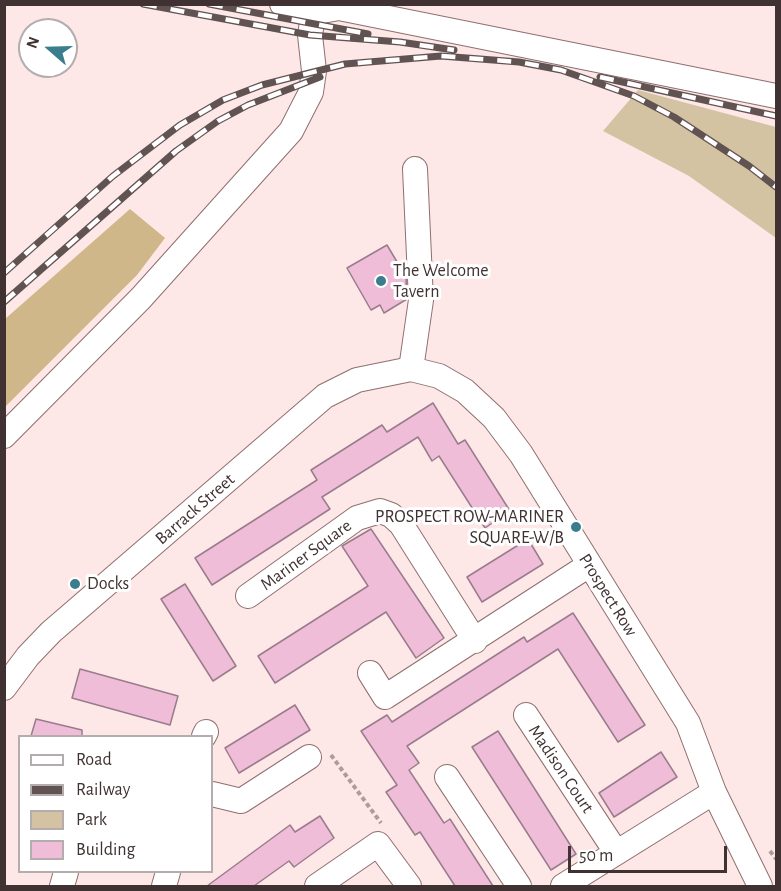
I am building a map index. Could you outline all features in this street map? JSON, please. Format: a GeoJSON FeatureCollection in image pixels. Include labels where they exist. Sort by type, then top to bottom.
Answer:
{"type":"FeatureCollection","features":[{"type":"Feature","properties":{"kind":"street"},"geometry":{"type":"LineString","coordinates":[[282,4],[313,16],[330,8],[339,8],[777,96]]}},
{"type":"Feature","properties":{"kind":"street"},"geometry":{"type":"LineString","coordinates":[[4,436],[141,298],[291,131],[311,92],[314,71],[310,35],[313,16]]}},
{"type":"Feature","properties":{"kind":"street"},"geometry":{"type":"LineString","coordinates":[[411,369],[421,300],[415,169]]}},
{"type":"Feature","properties":{"kind":"street","name":"Prospect Row"},"geometry":{"type":"LineString","coordinates":[[411,369],[439,376],[465,391],[494,418],[521,454],[688,723],[714,792],[760,886]]}},
{"type":"Feature","properties":{"kind":"street","name":"Barrack Street"},"geometry":{"type":"LineString","coordinates":[[4,688],[28,656],[51,632],[326,396],[357,380],[411,369]]}},
{"type":"Feature","properties":{"kind":"street","name":"Mariner Square"},"geometry":{"type":"LineString","coordinates":[[248,596],[357,518],[380,511],[392,515],[401,524],[475,641]]}},
{"type":"Feature","properties":{"kind":"street"},"geometry":{"type":"LineString","coordinates":[[370,673],[385,697],[590,565]]}},
{"type":"Feature","properties":{"kind":"street","name":"Madison Court"},"geometry":{"type":"LineString","coordinates":[[526,716],[616,852]]}},
{"type":"Feature","properties":{"kind":"street"},"geometry":{"type":"LineString","coordinates":[[213,794],[241,801],[309,757]]}},
{"type":"Feature","properties":{"kind":"street"},"geometry":{"type":"LineString","coordinates":[[447,777],[519,886]]}},
{"type":"Feature","properties":{"kind":"street"},"geometry":{"type":"LineString","coordinates":[[563,886],[714,792]]}},
{"type":"Feature","properties":{"kind":"street"},"geometry":{"type":"LineString","coordinates":[[317,886],[378,844],[409,886]]}},
{"type":"Feature","properties":{"kind":"path"},"geometry":{"type":"LineString","coordinates":[[309,757],[324,760],[331,754],[381,823],[378,844]]}},
{"type":"Feature","properties":{"kind":"path"},"geometry":{"type":"LineString","coordinates":[[777,850],[770,851],[777,859]]}},
{"type":"Feature","properties":{"kind":"green space"},"geometry":{"type":"Polygon","coordinates":[[[638,90],[776,127],[776,238],[689,176],[603,131],[638,90]]]}},
{"type":"Feature","properties":{"kind":"shaded area"},"geometry":{"type":"Polygon","coordinates":[[[130,209],[165,238],[137,275],[5,407],[5,319],[130,209]]]}},
{"type":"Feature","properties":{"kind":"building","name":"The Welcome Tavern"},"geometry":{"type":"Polygon","coordinates":[[[387,245],[406,277],[407,299],[384,313],[380,305],[371,310],[347,268],[387,245]]]}},
{"type":"Feature","properties":{"kind":"building"},"geometry":{"type":"Polygon","coordinates":[[[433,403],[458,444],[465,440],[510,511],[485,528],[439,456],[432,461],[418,437],[322,497],[330,509],[212,585],[195,558],[317,480],[311,470],[382,425],[387,432],[433,403]]]}},
{"type":"Feature","properties":{"kind":"building"},"geometry":{"type":"Polygon","coordinates":[[[371,529],[444,638],[416,658],[386,612],[275,683],[258,656],[368,586],[342,546],[371,529]]]}},
{"type":"Feature","properties":{"kind":"building"},"geometry":{"type":"Polygon","coordinates":[[[528,539],[543,564],[482,602],[467,577],[528,539]]]}},
{"type":"Feature","properties":{"kind":"building"},"geometry":{"type":"Polygon","coordinates":[[[185,584],[236,666],[213,681],[161,599],[185,584]]]}},
{"type":"Feature","properties":{"kind":"building"},"geometry":{"type":"Polygon","coordinates":[[[573,613],[645,725],[618,742],[558,649],[407,746],[419,763],[409,770],[444,823],[450,819],[493,886],[455,886],[420,832],[415,835],[386,792],[397,785],[361,731],[387,715],[392,722],[524,637],[527,642],[573,613]]]}},
{"type":"Feature","properties":{"kind":"building"},"geometry":{"type":"Polygon","coordinates":[[[80,669],[178,696],[170,725],[72,698],[80,669]]]}},
{"type":"Feature","properties":{"kind":"building"},"geometry":{"type":"Polygon","coordinates":[[[295,705],[310,730],[239,773],[225,748],[295,705]]]}},
{"type":"Feature","properties":{"kind":"building"},"geometry":{"type":"Polygon","coordinates":[[[36,719],[82,730],[82,735],[31,735],[36,719]]]}},
{"type":"Feature","properties":{"kind":"building"},"geometry":{"type":"Polygon","coordinates":[[[498,731],[576,854],[551,870],[472,747],[498,731]]]}},
{"type":"Feature","properties":{"kind":"building"},"geometry":{"type":"Polygon","coordinates":[[[661,752],[677,777],[614,817],[599,793],[661,752]]]}},
{"type":"Feature","properties":{"kind":"building"},"geometry":{"type":"Polygon","coordinates":[[[320,816],[334,838],[294,867],[289,861],[254,886],[207,886],[290,825],[295,832],[320,816]]]}},
{"type":"Feature","properties":{"kind":"railway"},"geometry":{"type":"LineString","coordinates":[[143,4],[310,35],[400,42],[454,50]]}},
{"type":"Feature","properties":{"kind":"railway"},"geometry":{"type":"LineString","coordinates":[[209,4],[368,34]]}},
{"type":"Feature","properties":{"kind":"railway"},"geometry":{"type":"LineString","coordinates":[[4,273],[113,176],[180,125],[223,100],[262,85],[345,64],[441,56],[519,62],[561,70],[634,96],[674,117],[749,166],[776,187]]}},
{"type":"Feature","properties":{"kind":"railway"},"geometry":{"type":"LineString","coordinates":[[4,302],[176,151],[218,121],[248,105],[320,77]]}},
{"type":"Feature","properties":{"kind":"railway"},"geometry":{"type":"LineString","coordinates":[[600,77],[776,116]]}},
{"type":"Feature","properties":{"kind":"place","name":"The Welcome Tavern"},"geometry":{"type":"Point","coordinates":[381,281]}},
{"type":"Feature","properties":{"kind":"place","name":"PROSPECT ROW-MARINER SQUARE-W/B"},"geometry":{"type":"Point","coordinates":[576,527]}},
{"type":"Feature","properties":{"kind":"place","name":"Docks"},"geometry":{"type":"Point","coordinates":[75,584]}}]}
